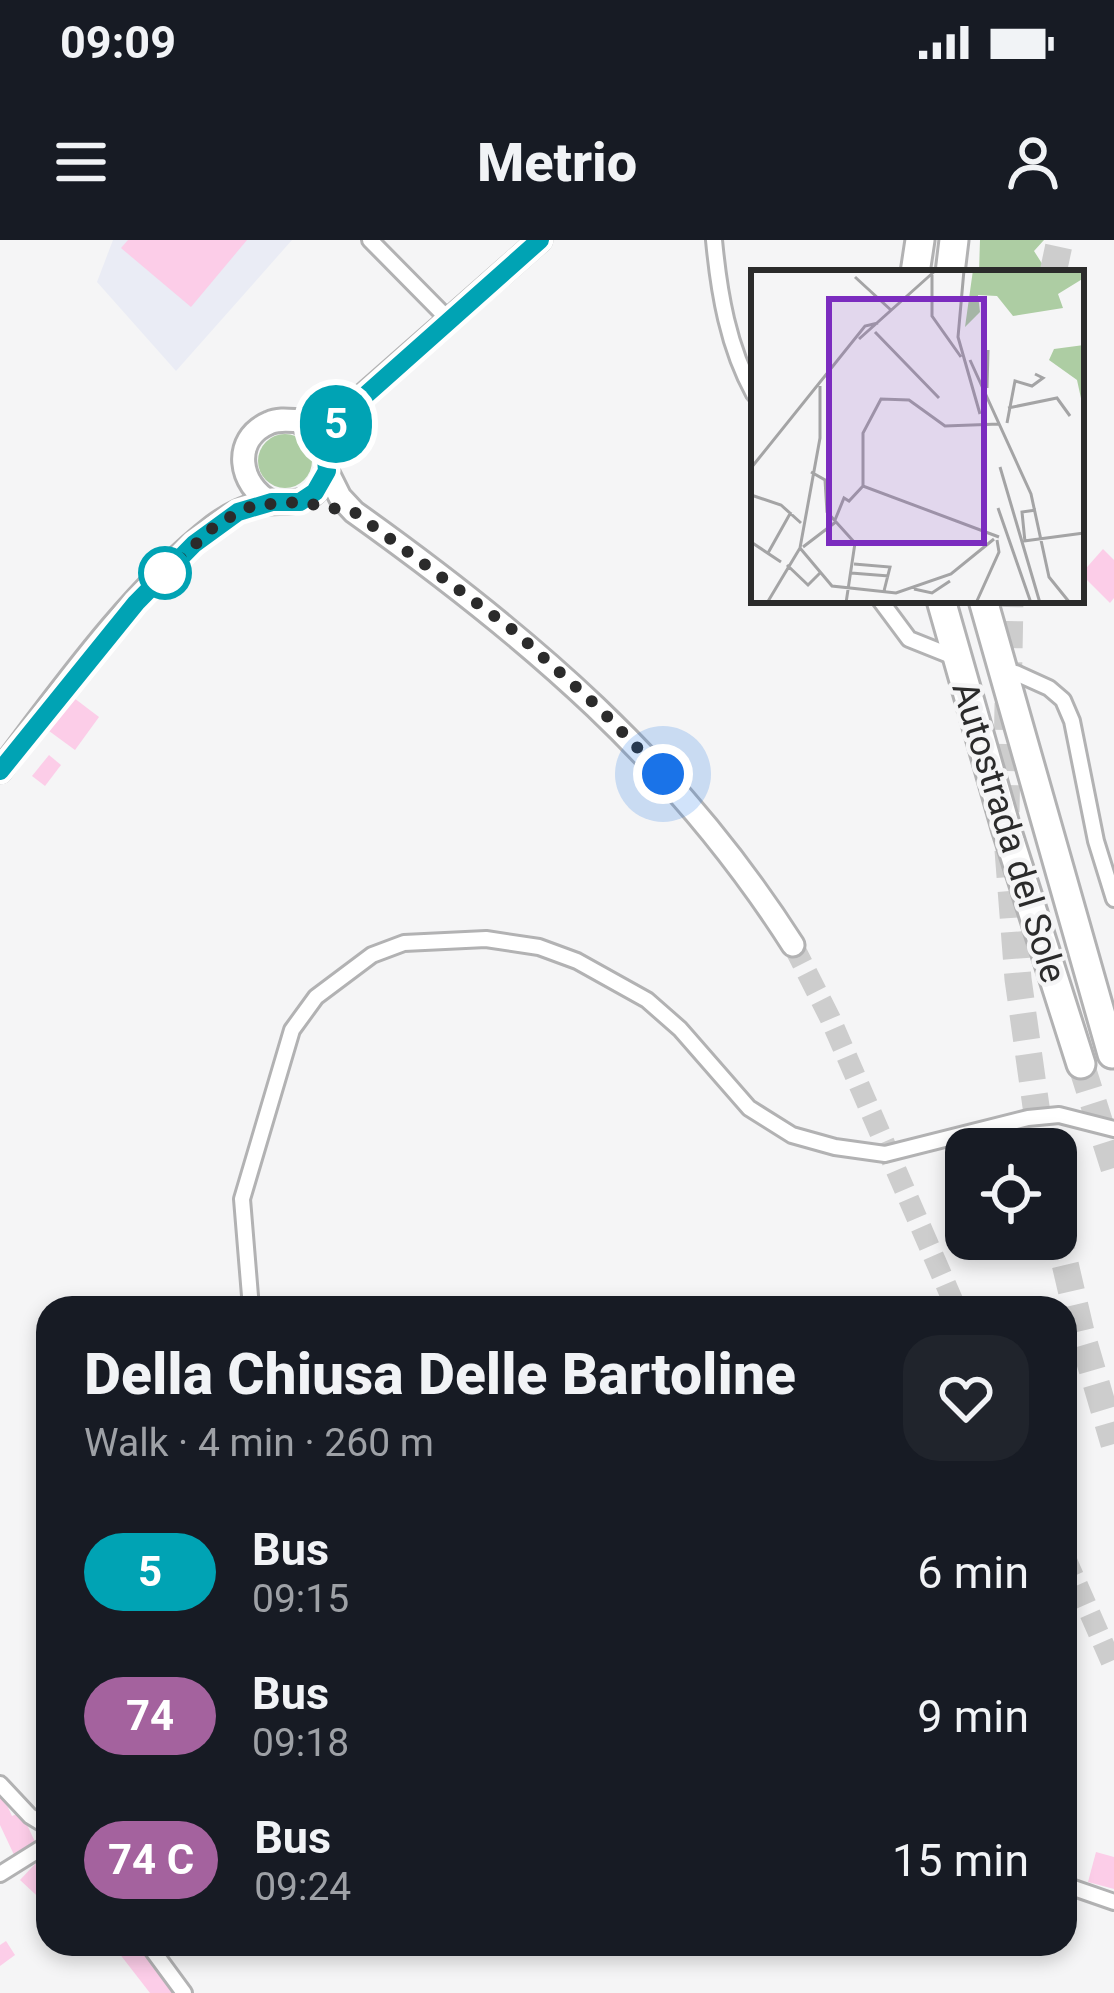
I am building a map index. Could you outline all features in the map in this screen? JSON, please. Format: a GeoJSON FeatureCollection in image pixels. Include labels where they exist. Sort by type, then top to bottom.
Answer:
{"type":"FeatureCollection","features":[{"type":"Feature","properties":{"kind":"highway"},"geometry":{"type":"LineString","coordinates":[[915,270],[920,240]]}},
{"type":"Feature","properties":{"kind":"highway"},"geometry":{"type":"LineString","coordinates":[[950,270],[954,240]]}},
{"type":"Feature","properties":{"kind":"highway","name":"Autostrada del Sole"},"geometry":{"type":"LineString","coordinates":[[942,603],[1006,828],[1082,1064]]}},
{"type":"Feature","properties":{"kind":"highway","name":"Autostrada del Sole"},"geometry":{"type":"LineString","coordinates":[[984,603],[1112,1054]]}},
{"type":"Feature","properties":{"kind":"main road"},"geometry":{"type":"LineString","coordinates":[[325,446],[350,409],[540,240]]}},
{"type":"Feature","properties":{"kind":"main road"},"geometry":{"type":"LineString","coordinates":[[0,771],[136,603],[218,523],[245,476],[245,448],[257,430],[274,421],[332,417],[350,409]]}},
{"type":"Feature","properties":{"kind":"main road"},"geometry":{"type":"LineString","coordinates":[[299,422],[325,446],[327,471],[354,512],[513,630],[598,707],[717,836],[793,945]]}},
{"type":"Feature","properties":{"kind":"main road"},"geometry":{"type":"LineString","coordinates":[[300,502],[315,492],[327,471]]}},
{"type":"Feature","properties":{"kind":"main road"},"geometry":{"type":"LineString","coordinates":[[245,476],[255,492],[272,502]]}},
{"type":"Feature","properties":{"kind":"main road"},"geometry":{"type":"LineString","coordinates":[[218,523],[254,505],[272,502],[354,512]]}},
{"type":"Feature","properties":{"kind":"street"},"geometry":{"type":"LineString","coordinates":[[370,240],[449,320]]}},
{"type":"Feature","properties":{"kind":"street"},"geometry":{"type":"LineString","coordinates":[[713,240],[727,323],[751,388]]}},
{"type":"Feature","properties":{"kind":"street"},"geometry":{"type":"LineString","coordinates":[[882,603],[909,639],[949,656]]}},
{"type":"Feature","properties":{"kind":"street"},"geometry":{"type":"LineString","coordinates":[[1016,673],[1063,700],[1114,898]]}},
{"type":"Feature","properties":{"kind":"street"},"geometry":{"type":"LineString","coordinates":[[249,1296],[242,1199],[292,1030],[316,998],[372,956],[404,943],[486,939],[539,947],[577,961],[647,1000],[680,1029],[748,1108],[792,1135],[835,1147],[885,1154],[1028,1118],[1059,1115],[1114,1129]]}},
{"type":"Feature","properties":{"kind":"street"},"geometry":{"type":"LineString","coordinates":[[0,1784],[36,1818]]}},
{"type":"Feature","properties":{"kind":"street"},"geometry":{"type":"LineString","coordinates":[[0,1874],[36,1852]]}},
{"type":"Feature","properties":{"kind":"street"},"geometry":{"type":"LineString","coordinates":[[1077,1889],[1114,1903]]}},
{"type":"Feature","properties":{"kind":"street"},"geometry":{"type":"LineString","coordinates":[[157,1956],[184,1993]]}},
{"type":"Feature","properties":{"kind":"shaded area"},"geometry":{"type":"Polygon","coordinates":[[[113,240],[292,240],[176,371],[97,282],[113,240]]]}},
{"type":"Feature","properties":{"kind":"green space"},"geometry":{"type":"Polygon","coordinates":[[[980,240],[1044,240],[1034,251],[1046,270],[979,270],[980,240]]]}},
{"type":"Feature","properties":{"kind":"green space"},"geometry":{"type":"Polygon","coordinates":[[[285,434],[304,442],[312,461],[304,480],[285,488],[266,480],[258,461],[266,442],[285,434]]]}},
{"type":"Feature","properties":{"kind":"building"},"geometry":{"type":"Polygon","coordinates":[[[128,240],[247,240],[191,307],[121,248],[128,240]]]}},
{"type":"Feature","properties":{"kind":"building"},"geometry":{"type":"Polygon","coordinates":[[[1103,549],[1114,560],[1110,603],[1084,577],[1103,549]]]}},
{"type":"Feature","properties":{"kind":"building"},"geometry":{"type":"Polygon","coordinates":[[[70,695],[99,717],[75,750],[45,728],[70,695]]]}},
{"type":"Feature","properties":{"kind":"building"},"geometry":{"type":"Polygon","coordinates":[[[49,755],[61,765],[45,786],[32,776],[49,755]]]}},
{"type":"Feature","properties":{"kind":"building"},"geometry":{"type":"Polygon","coordinates":[[[0,1790],[12,1816],[21,1812],[36,1849],[16,1859],[0,1825],[0,1790]]]}},
{"type":"Feature","properties":{"kind":"building"},"geometry":{"type":"Polygon","coordinates":[[[1096,1852],[1114,1857],[1114,1889],[1088,1882],[1096,1852]]]}},
{"type":"Feature","properties":{"kind":"building"},"geometry":{"type":"Polygon","coordinates":[[[36,1863],[36,1895],[20,1880],[36,1863]]]}},
{"type":"Feature","properties":{"kind":"building"},"geometry":{"type":"Polygon","coordinates":[[[6,1941],[15,1955],[0,1966],[0,1945],[6,1941]]]}},
{"type":"Feature","properties":{"kind":"building"},"geometry":{"type":"Polygon","coordinates":[[[121,1956],[150,1956],[179,1993],[150,1993],[121,1956]]]}},
{"type":"Feature","properties":{"kind":"tunnel"},"geometry":{"type":"LineString","coordinates":[[1054,270],[1060,240]]}},
{"type":"Feature","properties":{"kind":"tunnel"},"geometry":{"type":"LineString","coordinates":[[1006,812],[1010,603]]}},
{"type":"Feature","properties":{"kind":"tunnel"},"geometry":{"type":"LineString","coordinates":[[1008,850],[1018,979],[1039,1128]]}},
{"type":"Feature","properties":{"kind":"tunnel"},"geometry":{"type":"LineString","coordinates":[[793,945],[830,1018],[951,1296]]}},
{"type":"Feature","properties":{"kind":"tunnel"},"geometry":{"type":"LineString","coordinates":[[1081,1064],[1114,1168]]}},
{"type":"Feature","properties":{"kind":"tunnel"},"geometry":{"type":"LineString","coordinates":[[1064,1260],[1073,1296]]}},
{"type":"Feature","properties":{"kind":"tunnel"},"geometry":{"type":"LineString","coordinates":[[1077,1315],[1114,1444]]}},
{"type":"Feature","properties":{"kind":"tunnel"},"geometry":{"type":"LineString","coordinates":[[1077,1584],[1114,1668]]}},
{"type":"Feature","properties":{"kind":"bus line","name":"5"},"geometry":{"type":"LineString","coordinates":[[0,771],[136,603],[194,544],[218,523],[254,505],[291,504],[315,492],[327,471],[325,446],[350,409],[540,240]]}},
{"type":"Feature","properties":{"kind":"route"},"geometry":{"type":"LineString","coordinates":[[165,573],[218,523],[254,505],[300,502],[354,512],[457,586],[558,668],[663,774]]}}]}
